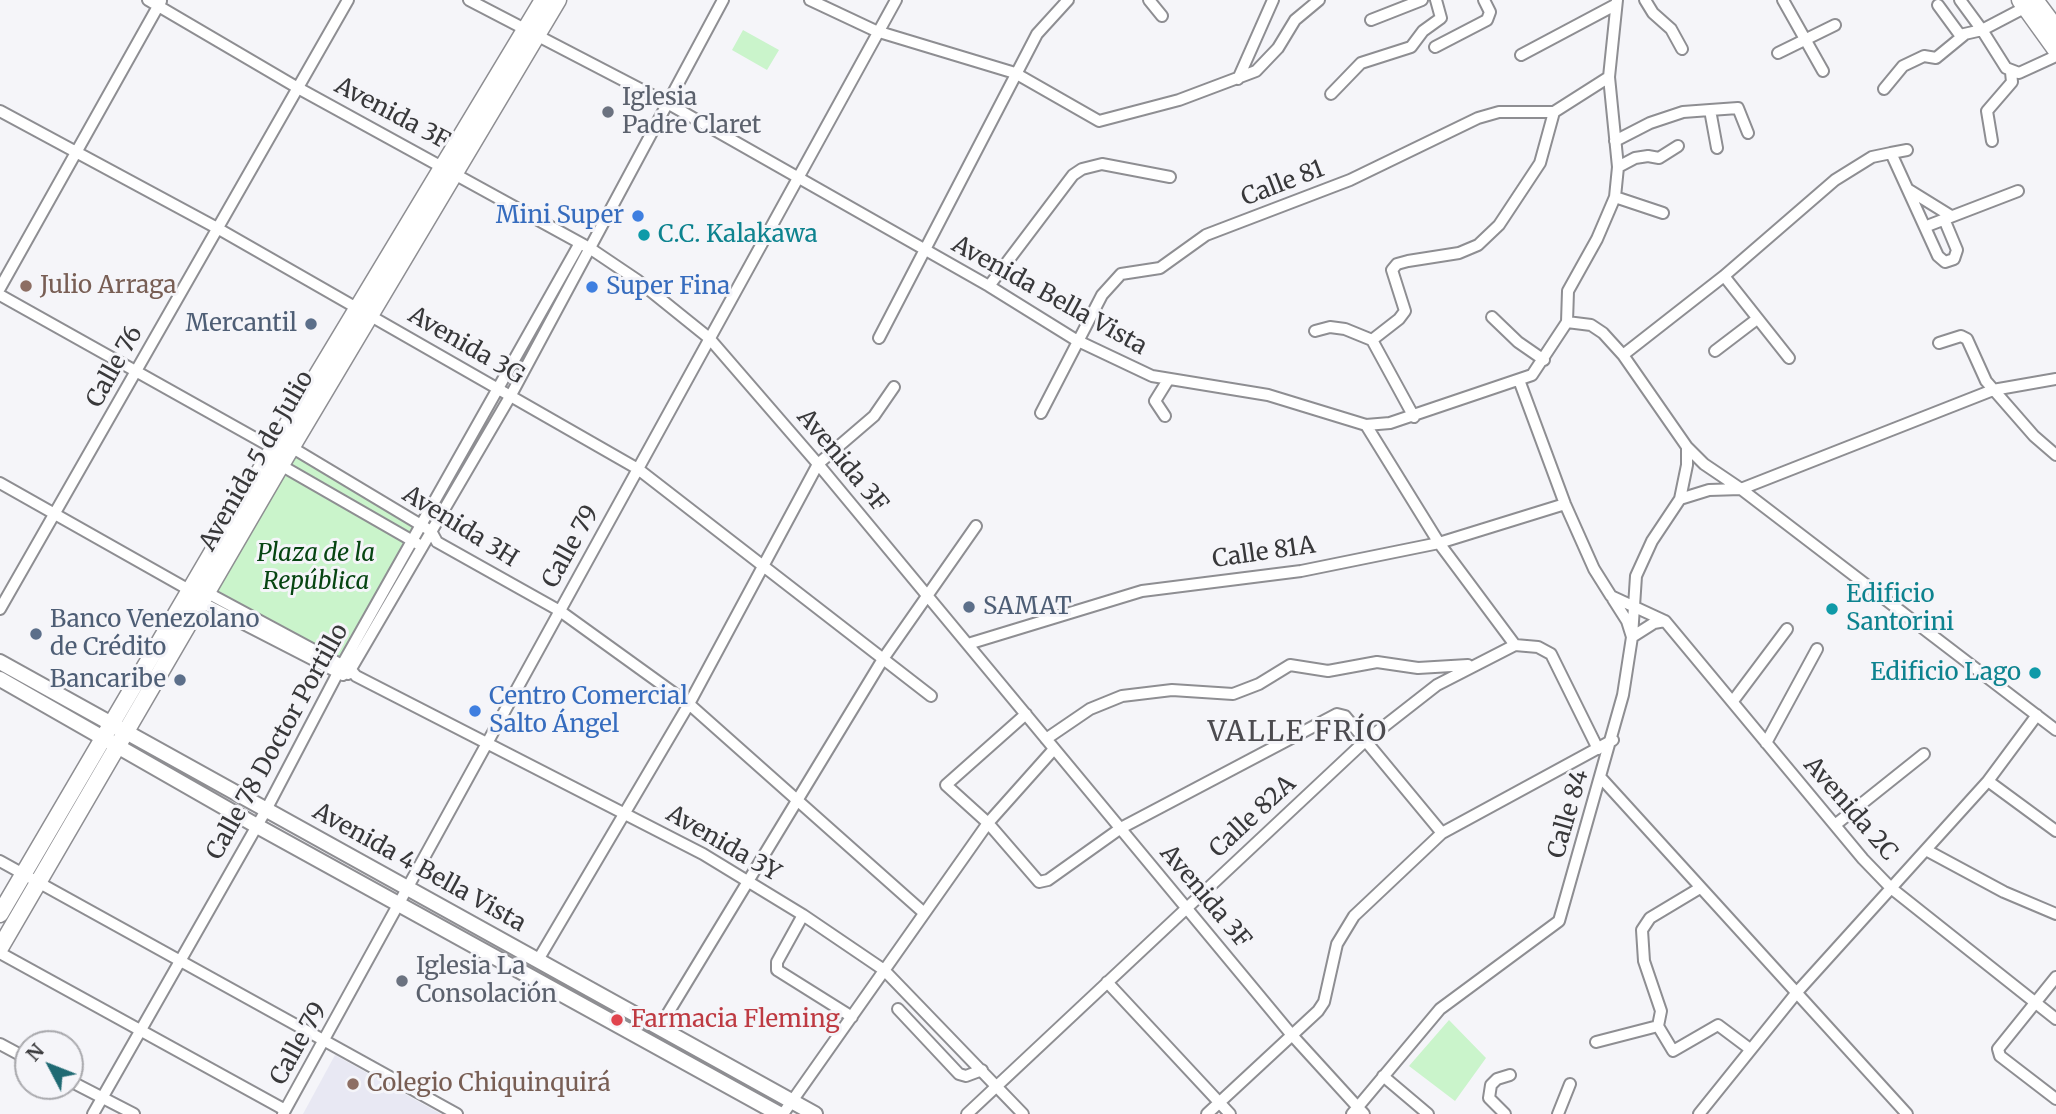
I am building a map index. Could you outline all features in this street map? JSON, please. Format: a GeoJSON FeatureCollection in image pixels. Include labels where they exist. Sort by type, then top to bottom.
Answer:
{"type":"FeatureCollection","features":[{"type":"Feature","properties":{"kind":"main road","name":"Avenida 5 de Julio"},"geometry":{"type":"LineString","coordinates":[[531,32],[543,0]]}},
{"type":"Feature","properties":{"kind":"main road","name":"Avenida 5 de Julio"},"geometry":{"type":"LineString","coordinates":[[0,914],[108,731],[195,592],[276,450],[365,312],[531,32],[558,0]]}},
{"type":"Feature","properties":{"kind":"main road"},"geometry":{"type":"LineString","coordinates":[[2026,3],[2056,28]]}},
{"type":"Feature","properties":{"kind":"main road"},"geometry":{"type":"LineString","coordinates":[[2026,3],[2056,50]]}},
{"type":"Feature","properties":{"kind":"main road","name":"Avenida 5 de Julio"},"geometry":{"type":"LineString","coordinates":[[0,951],[124,739],[195,592]]}},
{"type":"Feature","properties":{"kind":"street","name":"Calle 76"},"geometry":{"type":"LineString","coordinates":[[0,609],[348,0]]}},
{"type":"Feature","properties":{"kind":"street","name":"Avenida Bella Vista"},"geometry":{"type":"LineString","coordinates":[[469,0],[667,103],[796,179],[989,286],[1076,340],[1153,376],[1268,395],[1366,425],[1390,423],[1532,375],[1544,360],[1553,338],[1567,322]]}},
{"type":"Feature","properties":{"kind":"street","name":"Calle 78 Doctor Portillo"},"geometry":{"type":"LineString","coordinates":[[93,1114],[347,672],[426,528],[506,393],[723,0]]}},
{"type":"Feature","properties":{"kind":"street"},"geometry":{"type":"LineString","coordinates":[[810,0],[876,31],[1015,73],[1099,121],[1179,100],[1256,71],[1278,48],[1295,20],[1319,0]]}},
{"type":"Feature","properties":{"kind":"street","name":"Calle 79"},"geometry":{"type":"LineString","coordinates":[[284,1112],[326,1040],[876,31],[896,0]]}},
{"type":"Feature","properties":{"kind":"street"},"geometry":{"type":"LineString","coordinates":[[879,338],[1015,73],[1047,19],[1068,0]]}},
{"type":"Feature","properties":{"kind":"street"},"geometry":{"type":"LineString","coordinates":[[1149,0],[1162,16]]}},
{"type":"Feature","properties":{"kind":"street"},"geometry":{"type":"LineString","coordinates":[[1238,79],[1273,0]]}},
{"type":"Feature","properties":{"kind":"street"},"geometry":{"type":"LineString","coordinates":[[1371,20],[1422,0]]}},
{"type":"Feature","properties":{"kind":"street"},"geometry":{"type":"LineString","coordinates":[[1331,94],[1361,63],[1412,47],[1423,31],[1441,19],[1436,0]]}},
{"type":"Feature","properties":{"kind":"street"},"geometry":{"type":"LineString","coordinates":[[1435,47],[1487,20],[1490,12],[1484,0]]}},
{"type":"Feature","properties":{"kind":"street"},"geometry":{"type":"LineString","coordinates":[[1645,0],[1653,13],[1671,29],[1682,49]]}},
{"type":"Feature","properties":{"kind":"street"},"geometry":{"type":"LineString","coordinates":[[1783,0],[1823,71]]}},
{"type":"Feature","properties":{"kind":"street"},"geometry":{"type":"LineString","coordinates":[[1960,0],[2011,72],[2012,82],[1987,111],[1992,141]]}},
{"type":"Feature","properties":{"kind":"street","name":"Avenida 3F"},"geometry":{"type":"LineString","coordinates":[[156,2],[298,88],[450,169],[585,246],[638,280],[709,338],[818,464],[1357,1111]]}},
{"type":"Feature","properties":{"kind":"street"},"geometry":{"type":"LineString","coordinates":[[0,288],[79,152],[156,2]]}},
{"type":"Feature","properties":{"kind":"street"},"geometry":{"type":"LineString","coordinates":[[1521,55],[1616,2]]}},
{"type":"Feature","properties":{"kind":"street"},"geometry":{"type":"LineString","coordinates":[[1616,2],[1609,77],[1618,167],[1615,197],[1597,239],[1567,291],[1567,322],[1591,325],[1603,333],[1623,355],[1687,447],[1713,471],[1741,489],[2056,730]]}},
{"type":"Feature","properties":{"kind":"street"},"geometry":{"type":"LineString","coordinates":[[1884,89],[1903,66],[1923,55],[1936,58],[1964,35],[1982,30],[2026,3]]}},
{"type":"Feature","properties":{"kind":"street"},"geometry":{"type":"LineString","coordinates":[[1938,5],[1956,32],[1964,35]]}},
{"type":"Feature","properties":{"kind":"street"},"geometry":{"type":"LineString","coordinates":[[1778,53],[1835,25]]}},
{"type":"Feature","properties":{"kind":"street"},"geometry":{"type":"LineString","coordinates":[[2011,72],[2019,73],[2056,56]]}},
{"type":"Feature","properties":{"kind":"street"},"geometry":{"type":"LineString","coordinates":[[1371,340],[1399,319],[1405,311],[1392,279],[1392,271],[1397,264],[1459,253],[1478,244],[1499,225],[1540,163],[1554,112],[1609,77]]}},
{"type":"Feature","properties":{"kind":"street"},"geometry":{"type":"LineString","coordinates":[[1615,141],[1650,123],[1683,112],[1738,108],[1748,133]]}},
{"type":"Feature","properties":{"kind":"street"},"geometry":{"type":"LineString","coordinates":[[1710,110],[1717,148]]}},
{"type":"Feature","properties":{"kind":"street","name":"Avenida 3G"},"geometry":{"type":"LineString","coordinates":[[0,111],[217,228],[638,469],[931,696]]}},
{"type":"Feature","properties":{"kind":"street","name":"Calle 81"},"geometry":{"type":"LineString","coordinates":[[1041,413],[1076,340],[1102,295],[1121,274],[1160,268],[1206,235],[1350,180],[1437,135],[1489,114],[1554,112]]}},
{"type":"Feature","properties":{"kind":"street"},"geometry":{"type":"LineString","coordinates":[[1618,167],[1635,158],[1659,158],[1678,146]]}},
{"type":"Feature","properties":{"kind":"street"},"geometry":{"type":"LineString","coordinates":[[1623,355],[1724,276],[1835,180],[1872,157],[1907,150]]}},
{"type":"Feature","properties":{"kind":"street"},"geometry":{"type":"LineString","coordinates":[[1891,153],[1909,190],[1927,226],[1938,256],[1945,262],[1949,261],[1957,255],[1957,250],[1947,218],[1909,190]]}},
{"type":"Feature","properties":{"kind":"street"},"geometry":{"type":"LineString","coordinates":[[989,286],[1073,175],[1082,169],[1102,164],[1170,177]]}},
{"type":"Feature","properties":{"kind":"street"},"geometry":{"type":"LineString","coordinates":[[1927,226],[2018,191]]}},
{"type":"Feature","properties":{"kind":"street"},"geometry":{"type":"LineString","coordinates":[[1615,197],[1663,213]]}},
{"type":"Feature","properties":{"kind":"street"},"geometry":{"type":"LineString","coordinates":[[1724,276],[1789,358]]}},
{"type":"Feature","properties":{"kind":"street","name":"Avenida 3H"},"geometry":{"type":"LineString","coordinates":[[0,295],[276,450],[426,528],[437,542],[559,611],[689,704],[923,912]]}},
{"type":"Feature","properties":{"kind":"street"},"geometry":{"type":"LineString","coordinates":[[1492,317],[1518,342],[1544,360]]}},
{"type":"Feature","properties":{"kind":"street"},"geometry":{"type":"LineString","coordinates":[[1715,351],[1757,319]]}},
{"type":"Feature","properties":{"kind":"street"},"geometry":{"type":"LineString","coordinates":[[1315,331],[1330,327],[1345,329],[1371,340],[1414,417]]}},
{"type":"Feature","properties":{"kind":"street"},"geometry":{"type":"LineString","coordinates":[[1939,343],[1961,336],[1967,339],[1993,390],[2034,436],[2056,455]]}},
{"type":"Feature","properties":{"kind":"street"},"geometry":{"type":"LineString","coordinates":[[1680,499],[1709,489],[1741,489],[1993,390],[2056,379]]}},
{"type":"Feature","properties":{"kind":"street"},"geometry":{"type":"LineString","coordinates":[[1165,416],[1155,401],[1168,380]]}},
{"type":"Feature","properties":{"kind":"street"},"geometry":{"type":"LineString","coordinates":[[1519,380],[1565,504],[1594,569],[1627,621],[1632,637],[1654,623],[1665,621]]}},
{"type":"Feature","properties":{"kind":"street"},"geometry":{"type":"LineString","coordinates":[[538,960],[689,704],[818,464],[874,416],[894,387]]}},
{"type":"Feature","properties":{"kind":"street"},"geometry":{"type":"LineString","coordinates":[[1366,425],[1439,543],[1515,645],[1538,647],[1551,654],[1598,749]]}},
{"type":"Feature","properties":{"kind":"street","name":"Calle 84"},"geometry":{"type":"LineString","coordinates":[[1357,1111],[1422,1028],[1458,993],[1543,935],[1559,921],[1613,740],[1632,637],[1639,565],[1680,499],[1687,447]]}},
{"type":"Feature","properties":{"kind":"street"},"geometry":{"type":"LineString","coordinates":[[276,450],[417,544],[437,542]]}},
{"type":"Feature","properties":{"kind":"street","name":"Avenida 3Y"},"geometry":{"type":"LineString","coordinates":[[0,483],[195,592],[747,880],[884,970],[1023,1114]]}},
{"type":"Feature","properties":{"kind":"street","name":"Calle 81A"},"geometry":{"type":"LineString","coordinates":[[968,644],[1142,591],[1288,573],[1439,543],[1565,504]]}},
{"type":"Feature","properties":{"kind":"street"},"geometry":{"type":"LineString","coordinates":[[659,1028],[883,659],[976,526]]}},
{"type":"Feature","properties":{"kind":"street","name":"Avenida 2C"},"geometry":{"type":"LineString","coordinates":[[1611,596],[1665,621],[1891,888],[2056,1019]]}},
{"type":"Feature","properties":{"kind":"street"},"geometry":{"type":"LineString","coordinates":[[1733,701],[1787,629]]}},
{"type":"Feature","properties":{"kind":"street","name":"Calle 82A"},"geometry":{"type":"LineString","coordinates":[[967,1114],[1364,741],[1437,684],[1515,645]]}},
{"type":"Feature","properties":{"kind":"street"},"geometry":{"type":"LineString","coordinates":[[1766,743],[1817,649]]}},
{"type":"Feature","properties":{"kind":"street","name":"Avenida 4 Bella Vista"},"geometry":{"type":"LineString","coordinates":[[0,662],[108,731]]}},
{"type":"Feature","properties":{"kind":"street"},"geometry":{"type":"LineString","coordinates":[[1046,739],[1090,709],[1122,696],[1172,690],[1233,694],[1259,684],[1290,665],[1328,671],[1377,662],[1418,668],[1471,665]]}},
{"type":"Feature","properties":{"kind":"street","name":"Avenida 4 Bella Vista"},"geometry":{"type":"LineString","coordinates":[[0,679],[266,810],[408,886],[816,1114]]}},
{"type":"Feature","properties":{"kind":"street"},"geometry":{"type":"LineString","coordinates":[[1026,713],[947,782],[947,788],[988,823],[1039,882],[1048,880],[1121,828],[1337,714],[1345,716],[1442,833]]}},
{"type":"Feature","properties":{"kind":"street"},"geometry":{"type":"LineString","coordinates":[[1699,1114],[1798,991],[1988,781],[2037,715]]}},
{"type":"Feature","properties":{"kind":"street","name":"Avenida 4 Bella Vista"},"geometry":{"type":"LineString","coordinates":[[124,739],[257,826],[781,1114]]}},
{"type":"Feature","properties":{"kind":"street"},"geometry":{"type":"LineString","coordinates":[[1207,1114],[1322,1007],[1337,944],[1354,916],[1442,833],[1613,740]]}},
{"type":"Feature","properties":{"kind":"street"},"geometry":{"type":"LineString","coordinates":[[781,1114],[793,1101],[923,912],[988,823],[1054,749]]}},
{"type":"Feature","properties":{"kind":"street"},"geometry":{"type":"LineString","coordinates":[[1835,825],[1924,754]]}},
{"type":"Feature","properties":{"kind":"street"},"geometry":{"type":"LineString","coordinates":[[1602,779],[1798,991],[1907,1114]]}},
{"type":"Feature","properties":{"kind":"street"},"geometry":{"type":"LineString","coordinates":[[1988,781],[2056,831]]}},
{"type":"Feature","properties":{"kind":"street"},"geometry":{"type":"LineString","coordinates":[[1926,850],[2004,892],[2056,914]]}},
{"type":"Feature","properties":{"kind":"street"},"geometry":{"type":"LineString","coordinates":[[0,861],[457,1114]]}},
{"type":"Feature","properties":{"kind":"street"},"geometry":{"type":"LineString","coordinates":[[1700,888],[1650,918],[1642,930],[1644,961],[1661,1011],[1658,1026],[1673,1051],[1718,1025],[1750,1049]]}},
{"type":"Feature","properties":{"kind":"street"},"geometry":{"type":"LineString","coordinates":[[803,915],[776,962],[777,970],[852,1017]]}},
{"type":"Feature","properties":{"kind":"street"},"geometry":{"type":"LineString","coordinates":[[0,951],[284,1112]]}},
{"type":"Feature","properties":{"kind":"street"},"geometry":{"type":"LineString","coordinates":[[2056,977],[2000,1045],[1998,1053],[2056,1100]]}},
{"type":"Feature","properties":{"kind":"street"},"geometry":{"type":"LineString","coordinates":[[1107,982],[1230,1114]]}},
{"type":"Feature","properties":{"kind":"street"},"geometry":{"type":"LineString","coordinates":[[898,1009],[960,1074],[966,1076],[982,1070]]}},
{"type":"Feature","properties":{"kind":"street"},"geometry":{"type":"LineString","coordinates":[[1596,1042],[1658,1026]]}},
{"type":"Feature","properties":{"kind":"street"},"geometry":{"type":"LineString","coordinates":[[1505,1114],[1489,1098],[1491,1085],[1497,1079],[1510,1075]]}},
{"type":"Feature","properties":{"kind":"street"},"geometry":{"type":"LineString","coordinates":[[1383,1076],[1427,1114]]}},
{"type":"Feature","properties":{"kind":"street"},"geometry":{"type":"LineString","coordinates":[[1558,1114],[1570,1084]]}},
{"type":"Feature","properties":{"kind":"street"},"geometry":{"type":"LineString","coordinates":[[84,1088],[134,1114]]}},
{"type":"Feature","properties":{"kind":"shaded area","name":"Colegio Chiquinquirá"},"geometry":{"type":"Polygon","coordinates":[[[335,1055],[441,1114],[303,1114],[335,1055]]]}},
{"type":"Feature","properties":{"kind":"green space"},"geometry":{"type":"Polygon","coordinates":[[[743,30],[779,50],[767,70],[732,50],[743,30]]]}},
{"type":"Feature","properties":{"kind":"green space","name":"Plaza de la República"},"geometry":{"type":"Polygon","coordinates":[[[298,449],[426,526],[344,671],[209,603],[298,449]]]}},
{"type":"Feature","properties":{"kind":"green space"},"geometry":{"type":"Polygon","coordinates":[[[1449,1020],[1486,1058],[1455,1101],[1409,1066],[1449,1020]]]}},
{"type":"Feature","properties":{"kind":"place","name":"Iglesia Padre Claret"},"geometry":{"type":"Point","coordinates":[608,112]}},
{"type":"Feature","properties":{"kind":"place","name":"Mini Super"},"geometry":{"type":"Point","coordinates":[638,216]}},
{"type":"Feature","properties":{"kind":"place","name":"C.C. Kalakawa"},"geometry":{"type":"Point","coordinates":[644,235]}},
{"type":"Feature","properties":{"kind":"place","name":"Julio Arraga"},"geometry":{"type":"Point","coordinates":[26,286]}},
{"type":"Feature","properties":{"kind":"place","name":"Super Fina"},"geometry":{"type":"Point","coordinates":[592,287]}},
{"type":"Feature","properties":{"kind":"place","name":"Mercantil"},"geometry":{"type":"Point","coordinates":[311,324]}},
{"type":"Feature","properties":{"kind":"place","name":"SAMAT"},"geometry":{"type":"Point","coordinates":[969,607]}},
{"type":"Feature","properties":{"kind":"place","name":"Edificio Santorini"},"geometry":{"type":"Point","coordinates":[1832,609]}},
{"type":"Feature","properties":{"kind":"place","name":"Banco Venezolano de Crédito"},"geometry":{"type":"Point","coordinates":[36,634]}},
{"type":"Feature","properties":{"kind":"place","name":"Edificio Lago"},"geometry":{"type":"Point","coordinates":[2035,673]}},
{"type":"Feature","properties":{"kind":"place","name":"Bancaribe"},"geometry":{"type":"Point","coordinates":[180,680]}},
{"type":"Feature","properties":{"kind":"place","name":"Centro Comercial Salto Ángel"},"geometry":{"type":"Point","coordinates":[475,711]}},
{"type":"Feature","properties":{"kind":"place","name":"Iglesia La Consolación"},"geometry":{"type":"Point","coordinates":[402,981]}},
{"type":"Feature","properties":{"kind":"place","name":"Farmacia Fleming"},"geometry":{"type":"Point","coordinates":[617,1020]}},
{"type":"Feature","properties":{"kind":"place","name":"Colegio Chiquinquirá"},"geometry":{"type":"Point","coordinates":[353,1084]}},
{"type":"Feature","properties":{"kind":"district","name":"VALLE FRÍO"},"geometry":{"type":"Point","coordinates":[1298,733]}}]}
